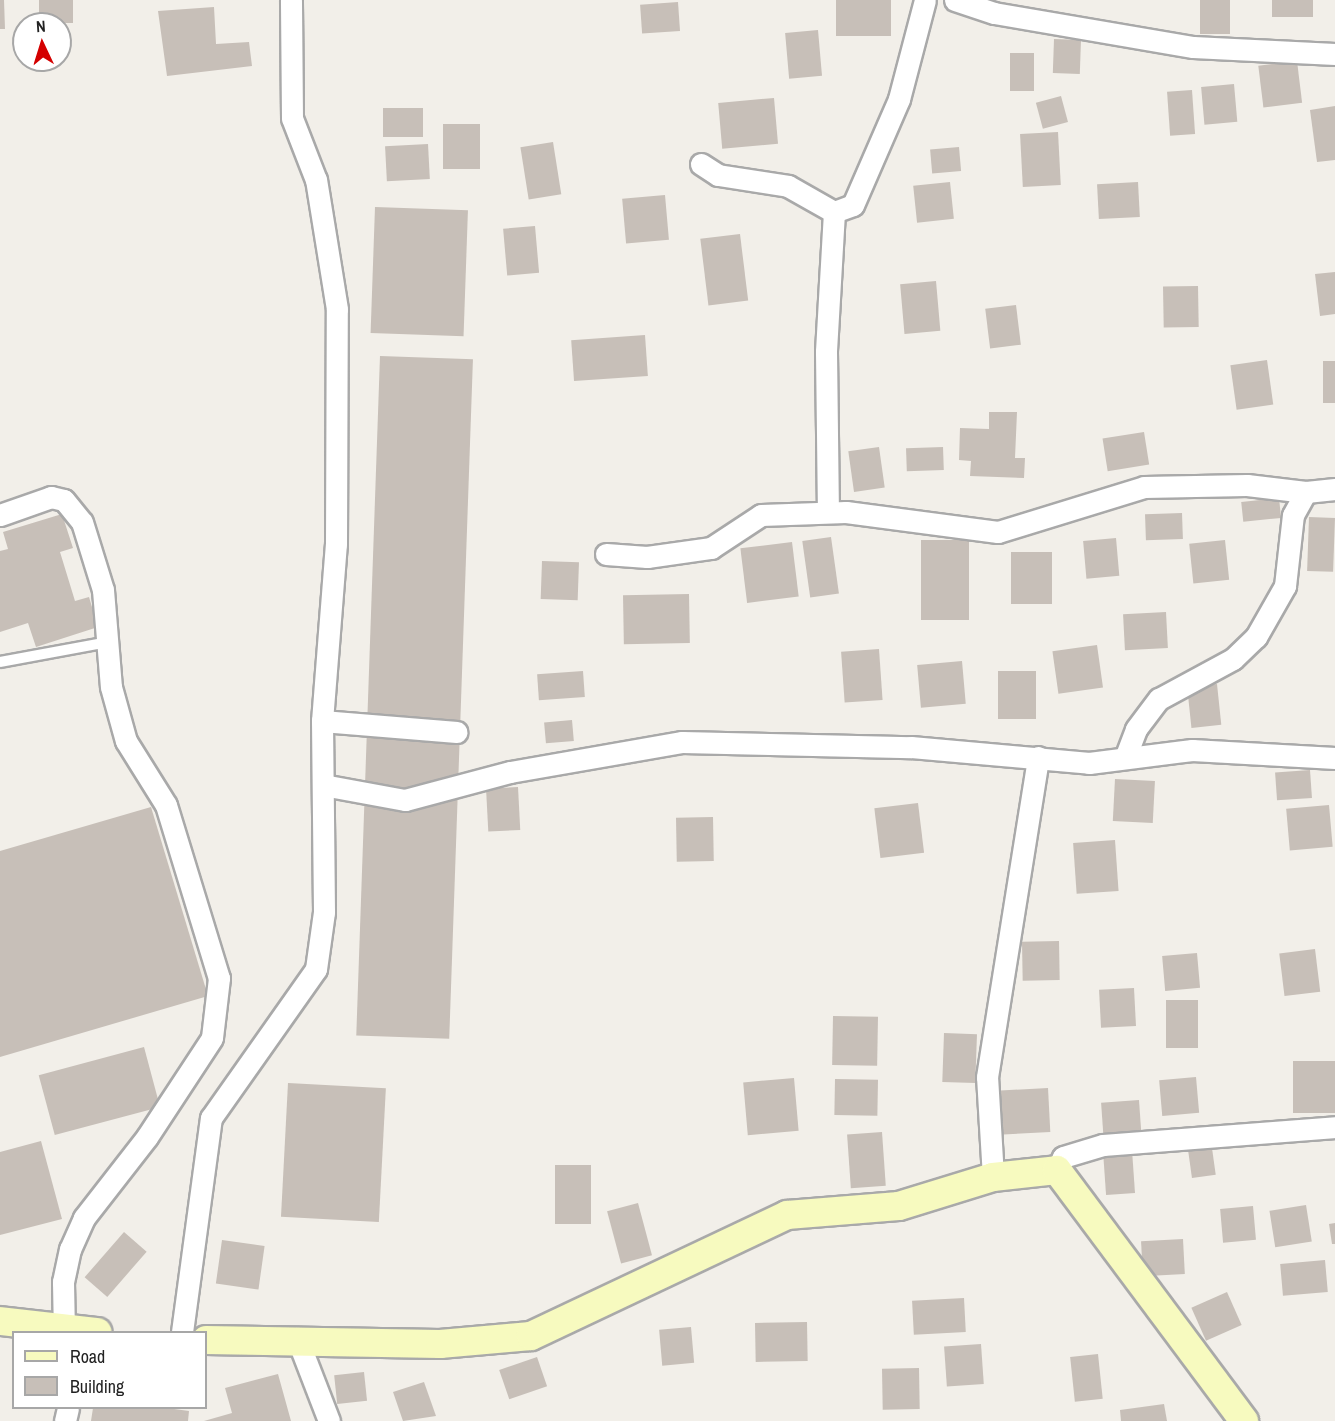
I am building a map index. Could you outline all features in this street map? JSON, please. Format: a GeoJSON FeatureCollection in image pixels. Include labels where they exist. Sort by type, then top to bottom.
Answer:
{"type":"FeatureCollection","features":[{"type":"Feature","properties":{"kind":"main road"},"geometry":{"type":"LineString","coordinates":[[207,1340],[297,1338],[440,1344],[531,1336],[787,1215],[899,1206],[993,1177],[1057,1170],[1244,1421]]}},
{"type":"Feature","properties":{"kind":"main road"},"geometry":{"type":"LineString","coordinates":[[0,1321],[64,1331]]}},
{"type":"Feature","properties":{"kind":"street"},"geometry":{"type":"LineString","coordinates":[[182,1331],[212,1118],[316,969],[324,912],[322,721],[336,544],[337,309],[316,180],[292,118],[291,0]]}},
{"type":"Feature","properties":{"kind":"street"},"geometry":{"type":"LineString","coordinates":[[701,164],[718,175],[788,186],[834,212],[853,205],[898,99],[925,0]]}},
{"type":"Feature","properties":{"kind":"street"},"geometry":{"type":"LineString","coordinates":[[955,0],[994,13],[1192,47],[1335,54]]}},
{"type":"Feature","properties":{"kind":"street"},"geometry":{"type":"LineString","coordinates":[[828,511],[826,352],[834,212]]}},
{"type":"Feature","properties":{"kind":"street"},"geometry":{"type":"LineString","coordinates":[[606,554],[690,553],[733,536],[761,516],[828,511],[998,532],[1144,487],[1235,484],[1306,492],[1335,489]]}},
{"type":"Feature","properties":{"kind":"street"},"geometry":{"type":"LineString","coordinates":[[1125,758],[1136,729],[1159,699],[1233,659],[1276,608],[1285,586],[1293,515],[1306,492]]}},
{"type":"Feature","properties":{"kind":"street"},"geometry":{"type":"LineString","coordinates":[[0,515],[51,497],[73,509],[91,544],[108,642],[111,687],[126,741],[166,805],[186,864],[219,978],[218,1018],[212,1038],[147,1137],[84,1218],[63,1282],[64,1331]]}},
{"type":"Feature","properties":{"kind":"street"},"geometry":{"type":"LineString","coordinates":[[322,721],[457,732]]}},
{"type":"Feature","properties":{"kind":"street"},"geometry":{"type":"LineString","coordinates":[[323,785],[405,800],[510,772],[682,742],[911,747],[1089,763],[1192,750],[1335,758]]}},
{"type":"Feature","properties":{"kind":"street"},"geometry":{"type":"LineString","coordinates":[[993,1177],[987,1077],[1038,757]]}},
{"type":"Feature","properties":{"kind":"street"},"geometry":{"type":"LineString","coordinates":[[1057,1170],[1063,1157],[1103,1145],[1335,1127]]}},
{"type":"Feature","properties":{"kind":"street"},"geometry":{"type":"LineString","coordinates":[[297,1338],[329,1421]]}},
{"type":"Feature","properties":{"kind":"lane"},"geometry":{"type":"LineString","coordinates":[[0,662],[108,642]]}},
{"type":"Feature","properties":{"kind":"building"},"geometry":{"type":"Polygon","coordinates":[[[0,0],[4,0],[5,29],[0,29],[0,0]]]}},
{"type":"Feature","properties":{"kind":"building"},"geometry":{"type":"Polygon","coordinates":[[[39,0],[73,0],[73,23],[72,12],[39,12],[39,0]]]}},
{"type":"Feature","properties":{"kind":"building"},"geometry":{"type":"Polygon","coordinates":[[[836,0],[891,0],[891,36],[836,36],[836,0]]]}},
{"type":"Feature","properties":{"kind":"building"},"geometry":{"type":"Polygon","coordinates":[[[1200,0],[1230,0],[1230,34],[1200,34],[1200,0]]]}},
{"type":"Feature","properties":{"kind":"building"},"geometry":{"type":"Polygon","coordinates":[[[1272,0],[1313,0],[1313,17],[1272,17],[1272,0]]]}},
{"type":"Feature","properties":{"kind":"building"},"geometry":{"type":"Polygon","coordinates":[[[678,2],[680,31],[642,34],[640,5],[678,2]]]}},
{"type":"Feature","properties":{"kind":"building"},"geometry":{"type":"Polygon","coordinates":[[[214,7],[216,44],[249,42],[252,66],[167,76],[158,11],[214,7]]]}},
{"type":"Feature","properties":{"kind":"building"},"geometry":{"type":"Polygon","coordinates":[[[818,30],[822,76],[789,79],[785,33],[818,30]]]}},
{"type":"Feature","properties":{"kind":"building"},"geometry":{"type":"Polygon","coordinates":[[[1054,39],[1081,40],[1080,74],[1053,73],[1054,39]]]}},
{"type":"Feature","properties":{"kind":"building"},"geometry":{"type":"Polygon","coordinates":[[[1010,53],[1034,53],[1034,91],[1010,91],[1010,53]]]}},
{"type":"Feature","properties":{"kind":"building"},"geometry":{"type":"Polygon","coordinates":[[[1297,61],[1302,103],[1263,107],[1258,66],[1297,61]]]}},
{"type":"Feature","properties":{"kind":"building"},"geometry":{"type":"Polygon","coordinates":[[[1234,84],[1237,122],[1204,125],[1201,87],[1234,84]]]}},
{"type":"Feature","properties":{"kind":"building"},"geometry":{"type":"Polygon","coordinates":[[[1192,90],[1195,134],[1170,136],[1167,92],[1192,90]]]}},
{"type":"Feature","properties":{"kind":"building"},"geometry":{"type":"Polygon","coordinates":[[[1061,96],[1068,122],[1043,129],[1036,103],[1061,96]]]}},
{"type":"Feature","properties":{"kind":"building"},"geometry":{"type":"Polygon","coordinates":[[[774,98],[778,144],[722,149],[718,103],[774,98]]]}},
{"type":"Feature","properties":{"kind":"building"},"geometry":{"type":"Polygon","coordinates":[[[1335,106],[1335,160],[1317,162],[1310,110],[1335,106]]]}},
{"type":"Feature","properties":{"kind":"building"},"geometry":{"type":"Polygon","coordinates":[[[383,108],[423,108],[423,137],[383,137],[383,108]]]}},
{"type":"Feature","properties":{"kind":"building"},"geometry":{"type":"Polygon","coordinates":[[[443,124],[480,124],[480,169],[443,169],[443,124]]]}},
{"type":"Feature","properties":{"kind":"building"},"geometry":{"type":"Polygon","coordinates":[[[1058,132],[1061,185],[1023,187],[1020,134],[1058,132]]]}},
{"type":"Feature","properties":{"kind":"building"},"geometry":{"type":"Polygon","coordinates":[[[553,142],[561,194],[529,200],[520,147],[553,142]]]}},
{"type":"Feature","properties":{"kind":"building"},"geometry":{"type":"Polygon","coordinates":[[[428,144],[430,179],[387,181],[385,146],[428,144]]]}},
{"type":"Feature","properties":{"kind":"building"},"geometry":{"type":"Polygon","coordinates":[[[959,147],[961,171],[932,173],[930,150],[959,147]]]}},
{"type":"Feature","properties":{"kind":"building"},"geometry":{"type":"Polygon","coordinates":[[[950,182],[954,219],[917,223],[913,186],[950,182]]]}},
{"type":"Feature","properties":{"kind":"building"},"geometry":{"type":"Polygon","coordinates":[[[1138,182],[1140,217],[1099,219],[1097,184],[1138,182]]]}},
{"type":"Feature","properties":{"kind":"building"},"geometry":{"type":"Polygon","coordinates":[[[665,195],[669,240],[626,244],[622,199],[665,195]]]}},
{"type":"Feature","properties":{"kind":"building"},"geometry":{"type":"Polygon","coordinates":[[[375,207],[468,210],[464,336],[371,333],[375,207]]]}},
{"type":"Feature","properties":{"kind":"building"},"geometry":{"type":"Polygon","coordinates":[[[535,226],[539,273],[507,276],[503,229],[535,226]]]}},
{"type":"Feature","properties":{"kind":"building"},"geometry":{"type":"Polygon","coordinates":[[[740,234],[748,301],[708,305],[700,239],[740,234]]]}},
{"type":"Feature","properties":{"kind":"building"},"geometry":{"type":"Polygon","coordinates":[[[1335,272],[1335,314],[1320,316],[1315,274],[1335,272]]]}},
{"type":"Feature","properties":{"kind":"building"},"geometry":{"type":"Polygon","coordinates":[[[936,281],[940,331],[904,334],[900,284],[936,281]]]}},
{"type":"Feature","properties":{"kind":"building"},"geometry":{"type":"Polygon","coordinates":[[[1198,286],[1199,327],[1164,328],[1163,287],[1198,286]]]}},
{"type":"Feature","properties":{"kind":"building"},"geometry":{"type":"Polygon","coordinates":[[[1016,305],[1021,345],[990,348],[985,309],[1016,305]]]}},
{"type":"Feature","properties":{"kind":"building"},"geometry":{"type":"Polygon","coordinates":[[[645,335],[648,376],[574,381],[571,340],[645,335]]]}},
{"type":"Feature","properties":{"kind":"building"},"geometry":{"type":"Polygon","coordinates":[[[380,356],[473,359],[449,1039],[356,1036],[380,356]]]}},
{"type":"Feature","properties":{"kind":"building"},"geometry":{"type":"Polygon","coordinates":[[[1267,360],[1273,405],[1237,410],[1230,365],[1267,360]]]}},
{"type":"Feature","properties":{"kind":"building"},"geometry":{"type":"Polygon","coordinates":[[[1323,361],[1335,361],[1335,403],[1323,403],[1323,361]]]}},
{"type":"Feature","properties":{"kind":"building"},"geometry":{"type":"Polygon","coordinates":[[[989,412],[1017,412],[1015,458],[1025,458],[1024,478],[970,476],[971,461],[959,460],[960,428],[989,429],[989,412]]]}},
{"type":"Feature","properties":{"kind":"building"},"geometry":{"type":"Polygon","coordinates":[[[1144,432],[1149,465],[1108,471],[1103,439],[1144,432]]]}},
{"type":"Feature","properties":{"kind":"building"},"geometry":{"type":"Polygon","coordinates":[[[879,447],[885,488],[854,492],[848,451],[879,447]]]}},
{"type":"Feature","properties":{"kind":"building"},"geometry":{"type":"Polygon","coordinates":[[[943,447],[944,470],[907,471],[906,448],[943,447]]]}},
{"type":"Feature","properties":{"kind":"building"},"geometry":{"type":"Polygon","coordinates":[[[1279,498],[1281,518],[1243,522],[1241,502],[1279,498]]]}},
{"type":"Feature","properties":{"kind":"building"},"geometry":{"type":"Polygon","coordinates":[[[1182,513],[1183,539],[1146,540],[1145,514],[1182,513]]]}},
{"type":"Feature","properties":{"kind":"building"},"geometry":{"type":"Polygon","coordinates":[[[62,514],[73,548],[60,552],[75,601],[89,597],[98,627],[36,647],[28,623],[0,632],[0,551],[8,549],[3,532],[62,514]]]}},
{"type":"Feature","properties":{"kind":"building"},"geometry":{"type":"Polygon","coordinates":[[[1309,517],[1335,518],[1333,572],[1307,571],[1309,517]]]}},
{"type":"Feature","properties":{"kind":"building"},"geometry":{"type":"Polygon","coordinates":[[[831,537],[839,593],[810,597],[802,541],[831,537]]]}},
{"type":"Feature","properties":{"kind":"building"},"geometry":{"type":"Polygon","coordinates":[[[1116,538],[1119,576],[1086,579],[1083,541],[1116,538]]]}},
{"type":"Feature","properties":{"kind":"building"},"geometry":{"type":"Polygon","coordinates":[[[921,540],[969,540],[969,620],[921,620],[921,540]]]}},
{"type":"Feature","properties":{"kind":"building"},"geometry":{"type":"Polygon","coordinates":[[[1225,540],[1229,580],[1193,584],[1189,544],[1225,540]]]}},
{"type":"Feature","properties":{"kind":"building"},"geometry":{"type":"Polygon","coordinates":[[[792,542],[799,597],[747,603],[740,548],[792,542]]]}},
{"type":"Feature","properties":{"kind":"building"},"geometry":{"type":"Polygon","coordinates":[[[1011,552],[1052,552],[1052,604],[1011,604],[1011,552]]]}},
{"type":"Feature","properties":{"kind":"building"},"geometry":{"type":"Polygon","coordinates":[[[542,561],[579,562],[578,600],[541,599],[542,561]]]}},
{"type":"Feature","properties":{"kind":"building"},"geometry":{"type":"Polygon","coordinates":[[[689,594],[690,643],[624,644],[623,595],[689,594]]]}},
{"type":"Feature","properties":{"kind":"building"},"geometry":{"type":"Polygon","coordinates":[[[1166,612],[1168,648],[1125,650],[1123,614],[1166,612]]]}},
{"type":"Feature","properties":{"kind":"building"},"geometry":{"type":"Polygon","coordinates":[[[1097,645],[1103,688],[1058,694],[1052,651],[1097,645]]]}},
{"type":"Feature","properties":{"kind":"building"},"geometry":{"type":"Polygon","coordinates":[[[879,649],[883,700],[845,703],[841,652],[879,649]]]}},
{"type":"Feature","properties":{"kind":"building"},"geometry":{"type":"Polygon","coordinates":[[[962,661],[966,704],[921,708],[917,665],[962,661]]]}},
{"type":"Feature","properties":{"kind":"building"},"geometry":{"type":"Polygon","coordinates":[[[583,671],[585,697],[539,700],[537,674],[583,671]]]}},
{"type":"Feature","properties":{"kind":"building"},"geometry":{"type":"Polygon","coordinates":[[[998,671],[1036,671],[1036,719],[998,719],[998,671]]]}},
{"type":"Feature","properties":{"kind":"building"},"geometry":{"type":"Polygon","coordinates":[[[1217,684],[1221,725],[1191,728],[1187,687],[1217,684]]]}},
{"type":"Feature","properties":{"kind":"building"},"geometry":{"type":"Polygon","coordinates":[[[572,720],[574,741],[546,743],[544,722],[572,720]]]}},
{"type":"Feature","properties":{"kind":"building"},"geometry":{"type":"Polygon","coordinates":[[[1310,770],[1312,798],[1277,800],[1275,772],[1310,770]]]}},
{"type":"Feature","properties":{"kind":"building"},"geometry":{"type":"Polygon","coordinates":[[[1115,779],[1155,781],[1153,823],[1113,821],[1115,779]]]}},
{"type":"Feature","properties":{"kind":"building"},"geometry":{"type":"Polygon","coordinates":[[[518,787],[520,830],[488,832],[486,789],[518,787]]]}},
{"type":"Feature","properties":{"kind":"building"},"geometry":{"type":"Polygon","coordinates":[[[918,803],[924,853],[880,858],[874,808],[918,803]]]}},
{"type":"Feature","properties":{"kind":"building"},"geometry":{"type":"Polygon","coordinates":[[[1329,805],[1333,847],[1290,851],[1286,809],[1329,805]]]}},
{"type":"Feature","properties":{"kind":"building"},"geometry":{"type":"Polygon","coordinates":[[[151,807],[208,996],[0,1057],[0,851],[151,807]]]}},
{"type":"Feature","properties":{"kind":"building"},"geometry":{"type":"Polygon","coordinates":[[[713,817],[714,861],[677,862],[676,818],[713,817]]]}},
{"type":"Feature","properties":{"kind":"building"},"geometry":{"type":"Polygon","coordinates":[[[1115,840],[1119,891],[1077,894],[1073,843],[1115,840]]]}},
{"type":"Feature","properties":{"kind":"building"},"geometry":{"type":"Polygon","coordinates":[[[1059,941],[1060,980],[1023,981],[1022,942],[1059,941]]]}},
{"type":"Feature","properties":{"kind":"building"},"geometry":{"type":"Polygon","coordinates":[[[1315,949],[1320,992],[1285,996],[1279,953],[1315,949]]]}},
{"type":"Feature","properties":{"kind":"building"},"geometry":{"type":"Polygon","coordinates":[[[1197,953],[1200,988],[1165,991],[1162,956],[1197,953]]]}},
{"type":"Feature","properties":{"kind":"building"},"geometry":{"type":"Polygon","coordinates":[[[1134,988],[1136,1026],[1101,1028],[1099,990],[1134,988]]]}},
{"type":"Feature","properties":{"kind":"building"},"geometry":{"type":"Polygon","coordinates":[[[1166,1000],[1198,1000],[1198,1048],[1166,1048],[1166,1000]]]}},
{"type":"Feature","properties":{"kind":"building"},"geometry":{"type":"Polygon","coordinates":[[[833,1016],[878,1017],[877,1066],[832,1065],[833,1016]]]}},
{"type":"Feature","properties":{"kind":"building"},"geometry":{"type":"Polygon","coordinates":[[[944,1033],[977,1034],[975,1083],[942,1082],[944,1033]]]}},
{"type":"Feature","properties":{"kind":"building"},"geometry":{"type":"Polygon","coordinates":[[[144,1047],[160,1107],[55,1135],[39,1075],[144,1047]]]}},
{"type":"Feature","properties":{"kind":"building"},"geometry":{"type":"Polygon","coordinates":[[[1293,1061],[1335,1061],[1335,1113],[1293,1113],[1293,1061]]]}},
{"type":"Feature","properties":{"kind":"building"},"geometry":{"type":"Polygon","coordinates":[[[1196,1077],[1199,1113],[1162,1116],[1159,1080],[1196,1077]]]}},
{"type":"Feature","properties":{"kind":"building"},"geometry":{"type":"Polygon","coordinates":[[[794,1078],[799,1131],[748,1135],[743,1082],[794,1078]]]}},
{"type":"Feature","properties":{"kind":"building"},"geometry":{"type":"Polygon","coordinates":[[[835,1079],[878,1080],[877,1116],[834,1115],[835,1079]]]}},
{"type":"Feature","properties":{"kind":"building"},"geometry":{"type":"Polygon","coordinates":[[[288,1083],[386,1088],[379,1222],[281,1217],[288,1083]]]}},
{"type":"Feature","properties":{"kind":"building"},"geometry":{"type":"Polygon","coordinates":[[[1048,1088],[1050,1132],[998,1135],[996,1091],[1048,1088]]]}},
{"type":"Feature","properties":{"kind":"building"},"geometry":{"type":"Polygon","coordinates":[[[1139,1100],[1141,1132],[1103,1135],[1101,1103],[1139,1100]]]}},
{"type":"Feature","properties":{"kind":"building"},"geometry":{"type":"Polygon","coordinates":[[[882,1132],[886,1186],[851,1188],[847,1134],[882,1132]]]}},
{"type":"Feature","properties":{"kind":"building"},"geometry":{"type":"Polygon","coordinates":[[[41,1141],[62,1219],[0,1235],[0,1152],[41,1141]]]}},
{"type":"Feature","properties":{"kind":"building"},"geometry":{"type":"Polygon","coordinates":[[[1211,1141],[1216,1175],[1192,1178],[1187,1144],[1211,1141]]]}},
{"type":"Feature","properties":{"kind":"building"},"geometry":{"type":"Polygon","coordinates":[[[1132,1150],[1135,1193],[1106,1195],[1103,1152],[1132,1150]]]}},
{"type":"Feature","properties":{"kind":"building"},"geometry":{"type":"Polygon","coordinates":[[[555,1165],[591,1165],[591,1224],[555,1224],[555,1165]]]}},
{"type":"Feature","properties":{"kind":"building"},"geometry":{"type":"Polygon","coordinates":[[[638,1203],[652,1255],[621,1263],[607,1211],[638,1203]]]}},
{"type":"Feature","properties":{"kind":"building"},"geometry":{"type":"Polygon","coordinates":[[[1306,1205],[1312,1242],[1275,1247],[1269,1211],[1306,1205]]]}},
{"type":"Feature","properties":{"kind":"building"},"geometry":{"type":"Polygon","coordinates":[[[1253,1206],[1256,1240],[1223,1243],[1220,1209],[1253,1206]]]}},
{"type":"Feature","properties":{"kind":"building"},"geometry":{"type":"Polygon","coordinates":[[[1335,1223],[1335,1244],[1332,1244],[1329,1224],[1335,1223]]]}},
{"type":"Feature","properties":{"kind":"building"},"geometry":{"type":"Polygon","coordinates":[[[124,1232],[147,1252],[107,1297],[85,1277],[124,1232]]]}},
{"type":"Feature","properties":{"kind":"building"},"geometry":{"type":"Polygon","coordinates":[[[1183,1239],[1185,1274],[1143,1276],[1141,1241],[1183,1239]]]}},
{"type":"Feature","properties":{"kind":"building"},"geometry":{"type":"Polygon","coordinates":[[[222,1240],[265,1246],[258,1290],[216,1284],[222,1240]]]}},
{"type":"Feature","properties":{"kind":"building"},"geometry":{"type":"Polygon","coordinates":[[[1325,1260],[1328,1292],[1283,1296],[1280,1264],[1325,1260]]]}},
{"type":"Feature","properties":{"kind":"building"},"geometry":{"type":"Polygon","coordinates":[[[1227,1292],[1242,1325],[1206,1341],[1191,1308],[1227,1292]]]}},
{"type":"Feature","properties":{"kind":"building"},"geometry":{"type":"Polygon","coordinates":[[[964,1298],[966,1332],[914,1335],[912,1301],[964,1298]]]}},
{"type":"Feature","properties":{"kind":"building"},"geometry":{"type":"Polygon","coordinates":[[[807,1322],[808,1361],[756,1362],[755,1323],[807,1322]]]}},
{"type":"Feature","properties":{"kind":"building"},"geometry":{"type":"Polygon","coordinates":[[[691,1327],[694,1363],[662,1366],[659,1330],[691,1327]]]}},
{"type":"Feature","properties":{"kind":"building"},"geometry":{"type":"Polygon","coordinates":[[[981,1344],[984,1384],[947,1386],[944,1347],[981,1344]]]}},
{"type":"Feature","properties":{"kind":"building"},"geometry":{"type":"Polygon","coordinates":[[[1098,1354],[1103,1399],[1075,1402],[1070,1357],[1098,1354]]]}},
{"type":"Feature","properties":{"kind":"building"},"geometry":{"type":"Polygon","coordinates":[[[537,1357],[547,1386],[509,1399],[499,1370],[537,1357]]]}},
{"type":"Feature","properties":{"kind":"building"},"geometry":{"type":"Polygon","coordinates":[[[919,1368],[920,1409],[883,1410],[882,1369],[919,1368]]]}},
{"type":"Feature","properties":{"kind":"building"},"geometry":{"type":"Polygon","coordinates":[[[364,1372],[367,1401],[337,1404],[334,1375],[364,1372]]]}},
{"type":"Feature","properties":{"kind":"building"},"geometry":{"type":"Polygon","coordinates":[[[278,1374],[291,1421],[204,1421],[232,1413],[225,1388],[278,1374]]]}},
{"type":"Feature","properties":{"kind":"building"},"geometry":{"type":"Polygon","coordinates":[[[424,1382],[436,1416],[403,1421],[393,1392],[424,1382]]]}},
{"type":"Feature","properties":{"kind":"building"},"geometry":{"type":"Polygon","coordinates":[[[1164,1404],[1167,1421],[1121,1421],[1120,1410],[1164,1404]]]}},
{"type":"Feature","properties":{"kind":"building"},"geometry":{"type":"Polygon","coordinates":[[[93,1409],[189,1411],[188,1421],[91,1421],[93,1409]]]}}]}
